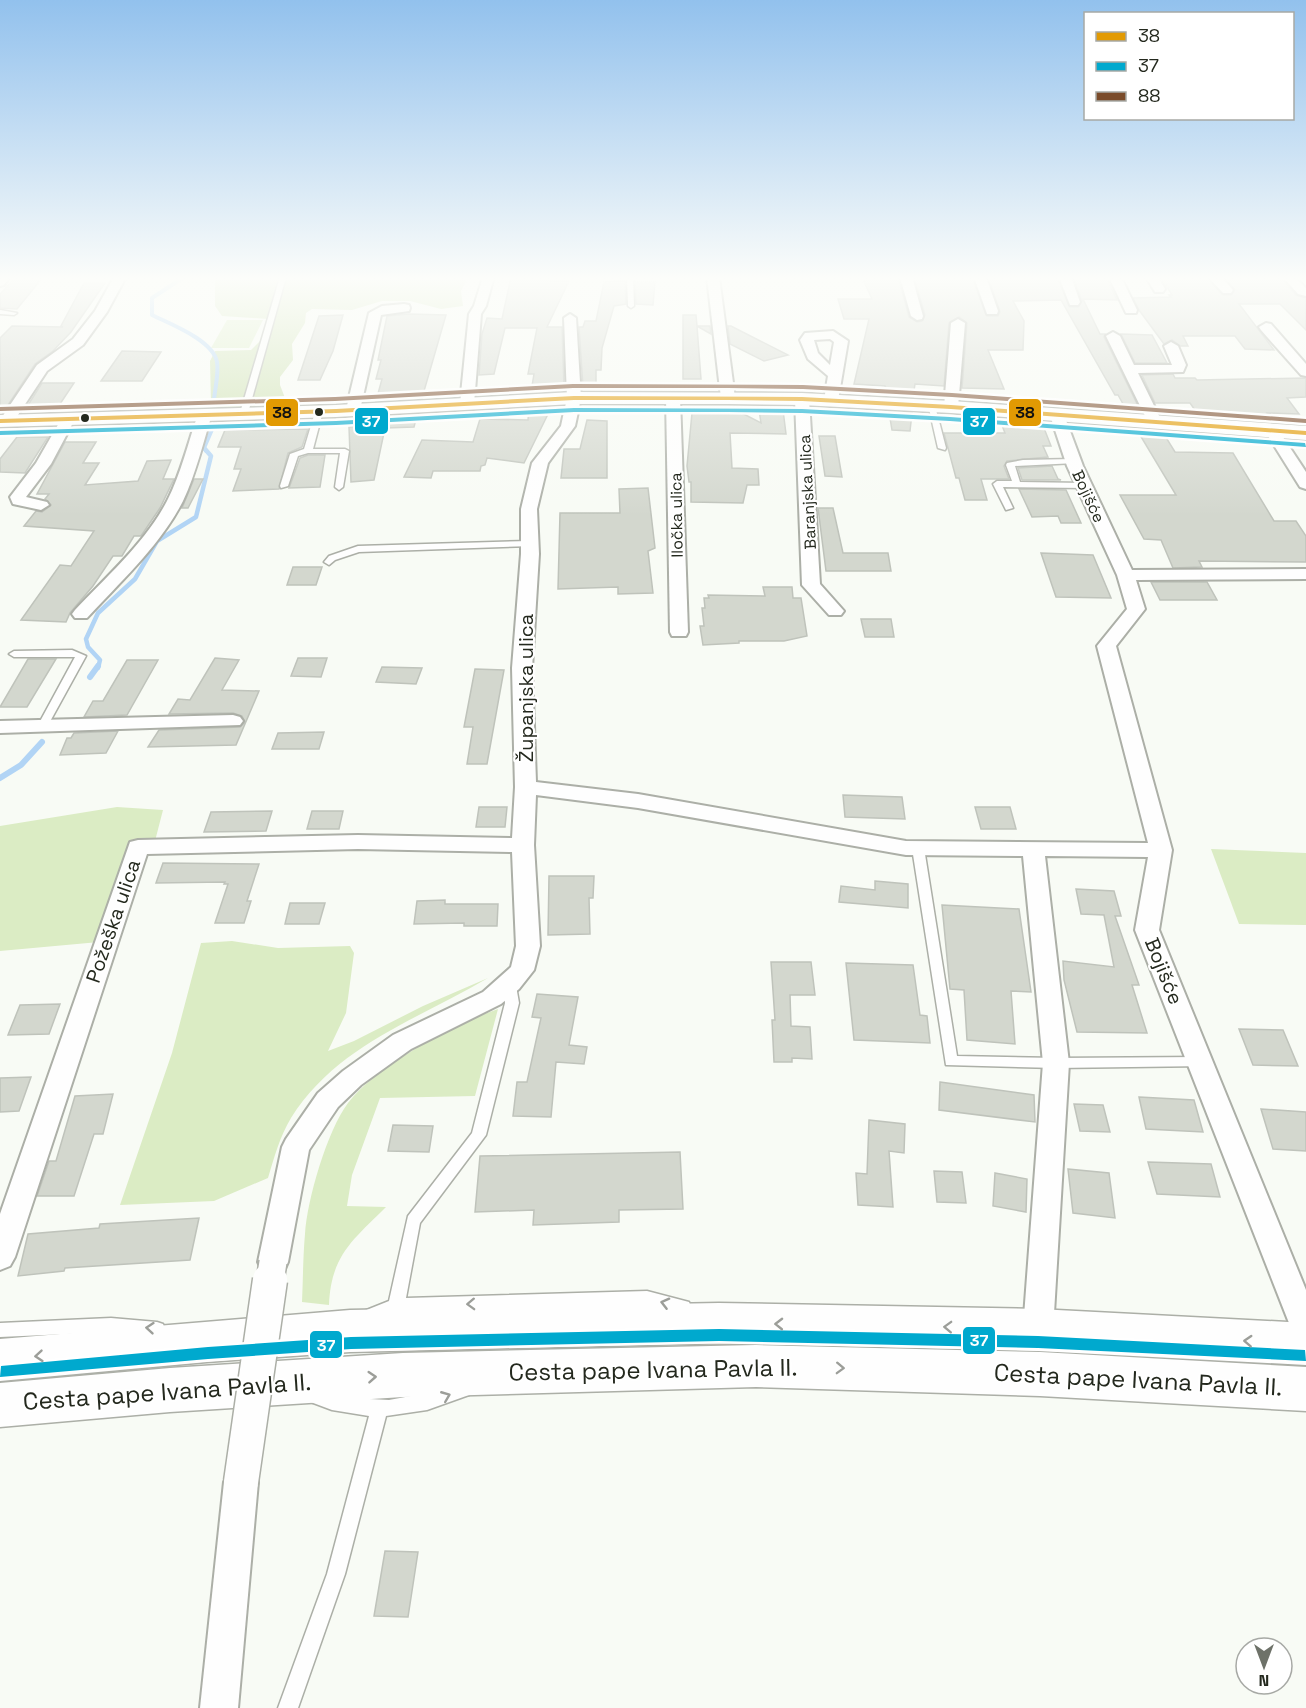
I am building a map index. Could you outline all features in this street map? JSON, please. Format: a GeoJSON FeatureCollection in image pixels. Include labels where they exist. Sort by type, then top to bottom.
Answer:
{"type":"FeatureCollection","features":[{"type":"Feature","properties":{"kind":"main road"},"geometry":{"type":"LineString","coordinates":[[6,425],[68,419],[353,410],[574,398],[674,397],[802,399],[941,406],[1306,433]]}},
{"type":"Feature","properties":{"kind":"main road","name":"Cesta pape Ivana Pavla II."},"geometry":{"type":"LineString","coordinates":[[0,1360],[207,1341],[350,1331],[719,1323],[1038,1330],[1306,1344]]}},
{"type":"Feature","properties":{"kind":"main road","name":"Cesta pape Ivana Pavla II."},"geometry":{"type":"LineString","coordinates":[[0,1405],[403,1375],[756,1366],[1040,1374],[1306,1389]]}},
{"type":"Feature","properties":{"kind":"street"},"geometry":{"type":"LineString","coordinates":[[6,425],[42,368],[58,357]]}},
{"type":"Feature","properties":{"kind":"street"},"geometry":{"type":"LineString","coordinates":[[353,410],[365,357]]}},
{"type":"Feature","properties":{"kind":"street"},"geometry":{"type":"LineString","coordinates":[[467,404],[471,357]]}},
{"type":"Feature","properties":{"kind":"street","name":"Županjska ulica"},"geometry":{"type":"LineString","coordinates":[[219,1708],[242,1482],[273,1262],[296,1147],[328,1100],[352,1078],[402,1042],[492,998],[522,970],[528,946],[523,845],[526,787],[522,668],[530,509],[540,463],[568,426],[574,398],[572,357]]}},
{"type":"Feature","properties":{"kind":"street"},"geometry":{"type":"LineString","coordinates":[[723,357],[728,398]]}},
{"type":"Feature","properties":{"kind":"street"},"geometry":{"type":"LineString","coordinates":[[941,406],[951,357]]}},
{"type":"Feature","properties":{"kind":"street"},"geometry":{"type":"LineString","coordinates":[[1123,357],[1155,422]]}},
{"type":"Feature","properties":{"kind":"street"},"geometry":{"type":"LineString","coordinates":[[1129,369],[1178,369],[1176,357]]}},
{"type":"Feature","properties":{"kind":"street"},"geometry":{"type":"LineString","coordinates":[[1292,357],[1306,372]]}},
{"type":"Feature","properties":{"kind":"street"},"geometry":{"type":"LineString","coordinates":[[831,400],[835,375]]}},
{"type":"Feature","properties":{"kind":"street","name":"Iločka ulica"},"geometry":{"type":"LineString","coordinates":[[674,397],[679,632]]}},
{"type":"Feature","properties":{"kind":"street","name":"Baranjska ulica"},"geometry":{"type":"LineString","coordinates":[[802,399],[811,585],[835,611]]}},
{"type":"Feature","properties":{"kind":"street"},"geometry":{"type":"LineString","coordinates":[[81,614],[168,514],[176,498],[205,414]]}},
{"type":"Feature","properties":{"kind":"street","name":"Bojišće"},"geometry":{"type":"LineString","coordinates":[[1057,414],[1073,461],[1126,575],[1136,609],[1106,646],[1161,850],[1147,930],[1202,1062],[1306,1328]]}},
{"type":"Feature","properties":{"kind":"street"},"geometry":{"type":"LineString","coordinates":[[41,505],[24,503],[19,501],[18,497],[43,464],[68,419]]}},
{"type":"Feature","properties":{"kind":"street"},"geometry":{"type":"LineString","coordinates":[[1272,430],[1306,484]]}},
{"type":"Feature","properties":{"kind":"street"},"geometry":{"type":"LineString","coordinates":[[1126,575],[1306,574]]}},
{"type":"Feature","properties":{"kind":"street"},"geometry":{"type":"LineString","coordinates":[[0,727],[233,721]]}},
{"type":"Feature","properties":{"kind":"street"},"geometry":{"type":"LineString","coordinates":[[526,787],[638,801],[794,830],[918,848],[1161,850]]}},
{"type":"Feature","properties":{"kind":"street","name":"Požeška ulica"},"geometry":{"type":"LineString","coordinates":[[0,1257],[138,847],[358,842],[523,845]]}},
{"type":"Feature","properties":{"kind":"street"},"geometry":{"type":"LineString","coordinates":[[1033,849],[1056,1063],[1038,1330]]}},
{"type":"Feature","properties":{"kind":"lane"},"geometry":{"type":"LineString","coordinates":[[244,413],[260,357]]}},
{"type":"Feature","properties":{"kind":"lane"},"geometry":{"type":"LineString","coordinates":[[941,406],[942,448]]}},
{"type":"Feature","properties":{"kind":"lane"},"geometry":{"type":"LineString","coordinates":[[308,451],[319,411]]}},
{"type":"Feature","properties":{"kind":"lane"},"geometry":{"type":"LineString","coordinates":[[284,486],[294,454],[308,451],[345,451],[339,487]]}},
{"type":"Feature","properties":{"kind":"lane"},"geometry":{"type":"LineString","coordinates":[[1017,484],[1010,465],[1023,462],[1073,461]]}},
{"type":"Feature","properties":{"kind":"lane"},"geometry":{"type":"LineString","coordinates":[[1009,508],[997,484],[1084,486]]}},
{"type":"Feature","properties":{"kind":"lane"},"geometry":{"type":"LineString","coordinates":[[329,562],[332,558],[358,549],[529,544]]}},
{"type":"Feature","properties":{"kind":"lane"},"geometry":{"type":"LineString","coordinates":[[14,654],[72,652],[81,656],[42,727]]}},
{"type":"Feature","properties":{"kind":"lane"},"geometry":{"type":"LineString","coordinates":[[918,848],[951,1060],[1056,1063],[1202,1062]]}},
{"type":"Feature","properties":{"kind":"lane"},"geometry":{"type":"LineString","coordinates":[[396,1306],[413,1221],[478,1135],[512,1003],[510,983]]}},
{"type":"Feature","properties":{"kind":"lane"},"geometry":{"type":"LineString","coordinates":[[350,1331],[374,1313],[396,1306],[647,1298],[695,1310],[719,1323]]}},
{"type":"Feature","properties":{"kind":"lane"},"geometry":{"type":"LineString","coordinates":[[0,1330],[111,1325],[156,1328],[207,1341]]}},
{"type":"Feature","properties":{"kind":"lane"},"geometry":{"type":"LineString","coordinates":[[289,1382],[332,1404],[400,1407],[440,1400],[501,1372]]}},
{"type":"Feature","properties":{"kind":"lane"},"geometry":{"type":"LineString","coordinates":[[288,1708],[336,1574],[380,1407]]}},
{"type":"Feature","properties":{"kind":"green space"},"geometry":{"type":"Polygon","coordinates":[[[212,357],[293,357],[293,360],[280,377],[280,385],[285,398],[281,407],[218,408],[211,404],[210,361],[212,357]]]}},
{"type":"Feature","properties":{"kind":"green space"},"geometry":{"type":"Polygon","coordinates":[[[117,807],[163,810],[155,841],[131,847],[99,942],[0,951],[0,826],[117,807]]]}},
{"type":"Feature","properties":{"kind":"green space"},"geometry":{"type":"Polygon","coordinates":[[[1211,849],[1306,853],[1306,925],[1239,924],[1211,849]]]}},
{"type":"Feature","properties":{"kind":"green space"},"geometry":{"type":"Polygon","coordinates":[[[232,941],[278,948],[350,946],[354,953],[346,1013],[328,1051],[488,978],[380,1036],[331,1071],[291,1118],[280,1140],[268,1178],[214,1201],[120,1205],[172,1053],[201,943],[232,941]]]}},
{"type":"Feature","properties":{"kind":"green space"},"geometry":{"type":"Polygon","coordinates":[[[498,1009],[475,1096],[380,1098],[352,1175],[347,1206],[386,1207],[354,1239],[339,1261],[334,1273],[329,1305],[302,1302],[304,1242],[310,1203],[319,1166],[333,1130],[348,1103],[377,1075],[396,1061],[460,1025],[498,1009]]]}},
{"type":"Feature","properties":{"kind":"building"},"geometry":{"type":"Polygon","coordinates":[[[0,357],[45,357],[35,364],[8,405],[0,407],[0,357]]]}},
{"type":"Feature","properties":{"kind":"building"},"geometry":{"type":"Polygon","coordinates":[[[118,357],[158,357],[142,381],[101,381],[118,357]]]}},
{"type":"Feature","properties":{"kind":"building"},"geometry":{"type":"Polygon","coordinates":[[[306,357],[330,357],[320,380],[298,380],[306,357]]]}},
{"type":"Feature","properties":{"kind":"building"},"geometry":{"type":"Polygon","coordinates":[[[379,357],[434,357],[422,398],[376,401],[382,379],[376,379],[381,360],[378,360],[379,357]]]}},
{"type":"Feature","properties":{"kind":"building"},"geometry":{"type":"Polygon","coordinates":[[[480,357],[498,357],[494,374],[479,375],[480,357]]]}},
{"type":"Feature","properties":{"kind":"building"},"geometry":{"type":"Polygon","coordinates":[[[531,357],[563,357],[564,387],[560,387],[559,391],[531,392],[534,374],[528,374],[531,357]]]}},
{"type":"Feature","properties":{"kind":"building"},"geometry":{"type":"Polygon","coordinates":[[[581,357],[602,357],[601,370],[596,370],[596,387],[583,387],[581,357]]]}},
{"type":"Feature","properties":{"kind":"building"},"geometry":{"type":"Polygon","coordinates":[[[683,357],[699,357],[701,379],[683,379],[683,357]]]}},
{"type":"Feature","properties":{"kind":"building"},"geometry":{"type":"Polygon","coordinates":[[[755,357],[781,357],[764,361],[755,357]]]}},
{"type":"Feature","properties":{"kind":"building"},"geometry":{"type":"Polygon","coordinates":[[[860,357],[946,357],[944,386],[915,384],[913,397],[887,395],[885,386],[854,384],[860,357]]]}},
{"type":"Feature","properties":{"kind":"building"},"geometry":{"type":"Polygon","coordinates":[[[964,357],[991,357],[1004,389],[962,388],[964,357]]]}},
{"type":"Feature","properties":{"kind":"building"},"geometry":{"type":"Polygon","coordinates":[[[1093,357],[1114,357],[1141,412],[1127,411],[1118,395],[1115,395],[1093,357]]]}},
{"type":"Feature","properties":{"kind":"building"},"geometry":{"type":"Polygon","coordinates":[[[1132,357],[1164,357],[1167,363],[1135,363],[1132,357]]]}},
{"type":"Feature","properties":{"kind":"building"},"geometry":{"type":"Polygon","coordinates":[[[1173,374],[1175,378],[1195,378],[1197,380],[1306,378],[1306,397],[1287,398],[1299,414],[1267,413],[1270,417],[1248,417],[1246,413],[1197,413],[1190,403],[1155,403],[1142,375],[1173,374]]]}},
{"type":"Feature","properties":{"kind":"building"},"geometry":{"type":"Polygon","coordinates":[[[42,383],[74,383],[60,404],[28,405],[42,383]]]}},
{"type":"Feature","properties":{"kind":"building"},"geometry":{"type":"Polygon","coordinates":[[[551,408],[524,463],[487,458],[480,471],[433,471],[431,478],[404,477],[422,440],[473,442],[480,419],[528,420],[529,409],[551,408]]]}},
{"type":"Feature","properties":{"kind":"building"},"geometry":{"type":"Polygon","coordinates":[[[722,408],[734,409],[761,423],[759,410],[783,410],[786,434],[730,433],[732,468],[758,469],[759,485],[747,485],[743,503],[691,502],[691,482],[689,482],[687,466],[692,413],[721,413],[722,408]]]}},
{"type":"Feature","properties":{"kind":"building"},"geometry":{"type":"Polygon","coordinates":[[[889,412],[912,413],[910,431],[892,430],[889,412]]]}},
{"type":"Feature","properties":{"kind":"building"},"geometry":{"type":"Polygon","coordinates":[[[417,415],[414,427],[385,428],[374,480],[351,482],[349,427],[370,425],[372,417],[417,415]]]}},
{"type":"Feature","properties":{"kind":"building"},"geometry":{"type":"Polygon","coordinates":[[[587,420],[607,421],[607,478],[561,478],[564,449],[580,449],[587,420]]]}},
{"type":"Feature","properties":{"kind":"building"},"geometry":{"type":"Polygon","coordinates":[[[1001,423],[1042,423],[1051,446],[1043,446],[1048,457],[1007,461],[1004,466],[1009,479],[981,479],[987,500],[965,500],[959,478],[956,478],[944,433],[1005,433],[1001,423]]]}},
{"type":"Feature","properties":{"kind":"building"},"geometry":{"type":"Polygon","coordinates":[[[308,429],[302,447],[288,453],[279,489],[233,491],[241,469],[234,469],[241,447],[218,447],[225,430],[308,429]]]}},
{"type":"Feature","properties":{"kind":"building"},"geometry":{"type":"Polygon","coordinates":[[[1137,430],[1162,431],[1175,452],[1233,453],[1274,521],[1296,521],[1306,536],[1306,562],[1199,561],[1202,567],[1173,568],[1161,540],[1144,539],[1120,495],[1176,495],[1137,430]]]}},
{"type":"Feature","properties":{"kind":"building"},"geometry":{"type":"Polygon","coordinates":[[[819,436],[835,436],[842,477],[825,476],[819,436]]]}},
{"type":"Feature","properties":{"kind":"building"},"geometry":{"type":"Polygon","coordinates":[[[17,437],[48,437],[25,473],[0,472],[0,459],[17,437]]]}},
{"type":"Feature","properties":{"kind":"building"},"geometry":{"type":"Polygon","coordinates":[[[65,442],[96,442],[83,463],[99,463],[85,485],[138,481],[147,461],[171,460],[163,479],[174,479],[160,508],[141,536],[134,536],[122,556],[113,556],[93,586],[70,613],[66,622],[21,620],[60,565],[71,566],[94,531],[24,526],[36,511],[42,512],[51,505],[45,499],[49,494],[37,494],[65,442]]]}},
{"type":"Feature","properties":{"kind":"building"},"geometry":{"type":"Polygon","coordinates":[[[308,455],[325,455],[320,487],[289,488],[300,458],[308,455]]]}},
{"type":"Feature","properties":{"kind":"building"},"geometry":{"type":"Polygon","coordinates":[[[1052,466],[1058,479],[1061,480],[1022,480],[1018,468],[1052,466]]]}},
{"type":"Feature","properties":{"kind":"building"},"geometry":{"type":"Polygon","coordinates":[[[194,479],[203,479],[188,508],[182,508],[194,479]]]}},
{"type":"Feature","properties":{"kind":"building"},"geometry":{"type":"Polygon","coordinates":[[[648,488],[655,548],[648,551],[653,593],[618,594],[618,587],[558,589],[560,513],[620,513],[619,489],[648,488]]]}},
{"type":"Feature","properties":{"kind":"building"},"geometry":{"type":"Polygon","coordinates":[[[1019,489],[1066,490],[1081,523],[1061,523],[1058,516],[1032,517],[1019,489]]]}},
{"type":"Feature","properties":{"kind":"building"},"geometry":{"type":"Polygon","coordinates":[[[818,508],[833,508],[843,553],[888,553],[891,571],[826,571],[818,508]]]}},
{"type":"Feature","properties":{"kind":"building"},"geometry":{"type":"Polygon","coordinates":[[[1041,553],[1093,555],[1111,598],[1056,597],[1041,553]]]}},
{"type":"Feature","properties":{"kind":"building"},"geometry":{"type":"Polygon","coordinates":[[[293,567],[322,567],[316,585],[287,585],[293,567]]]}},
{"type":"Feature","properties":{"kind":"building"},"geometry":{"type":"Polygon","coordinates":[[[1151,582],[1207,582],[1217,600],[1160,600],[1151,582]]]}},
{"type":"Feature","properties":{"kind":"building"},"geometry":{"type":"Polygon","coordinates":[[[763,587],[792,587],[793,598],[801,598],[807,636],[784,641],[739,641],[739,643],[703,645],[700,626],[704,626],[702,608],[705,608],[704,598],[709,598],[708,595],[765,596],[763,587]]]}},
{"type":"Feature","properties":{"kind":"building"},"geometry":{"type":"Polygon","coordinates":[[[861,619],[891,619],[894,637],[865,637],[861,619]]]}},
{"type":"Feature","properties":{"kind":"building"},"geometry":{"type":"Polygon","coordinates":[[[215,658],[239,660],[222,690],[259,691],[236,745],[148,747],[159,730],[240,727],[245,722],[242,716],[233,713],[169,714],[178,699],[190,700],[215,658]]]}},
{"type":"Feature","properties":{"kind":"building"},"geometry":{"type":"Polygon","coordinates":[[[298,658],[327,658],[321,677],[291,676],[298,658]]]}},
{"type":"Feature","properties":{"kind":"building"},"geometry":{"type":"Polygon","coordinates":[[[28,659],[56,659],[27,707],[0,707],[28,659]]]}},
{"type":"Feature","properties":{"kind":"building"},"geometry":{"type":"Polygon","coordinates":[[[127,660],[158,660],[127,715],[84,717],[93,701],[103,701],[127,660]]]}},
{"type":"Feature","properties":{"kind":"building"},"geometry":{"type":"Polygon","coordinates":[[[382,667],[422,668],[416,684],[376,682],[382,667]]]}},
{"type":"Feature","properties":{"kind":"building"},"geometry":{"type":"Polygon","coordinates":[[[475,669],[504,670],[487,764],[467,764],[473,727],[464,727],[475,669]]]}},
{"type":"Feature","properties":{"kind":"building"},"geometry":{"type":"Polygon","coordinates":[[[118,731],[106,753],[60,755],[67,738],[71,738],[74,733],[118,731]]]}},
{"type":"Feature","properties":{"kind":"building"},"geometry":{"type":"Polygon","coordinates":[[[324,732],[319,749],[272,749],[278,733],[324,732]]]}},
{"type":"Feature","properties":{"kind":"building"},"geometry":{"type":"Polygon","coordinates":[[[843,795],[902,797],[905,819],[845,817],[843,795]]]}},
{"type":"Feature","properties":{"kind":"building"},"geometry":{"type":"Polygon","coordinates":[[[479,807],[507,807],[505,827],[476,827],[479,807]]]}},
{"type":"Feature","properties":{"kind":"building"},"geometry":{"type":"Polygon","coordinates":[[[975,807],[1010,807],[1016,829],[981,829],[975,807]]]}},
{"type":"Feature","properties":{"kind":"building"},"geometry":{"type":"Polygon","coordinates":[[[272,811],[266,831],[204,832],[211,812],[272,811]]]}},
{"type":"Feature","properties":{"kind":"building"},"geometry":{"type":"Polygon","coordinates":[[[312,811],[343,811],[339,829],[307,829],[312,811]]]}},
{"type":"Feature","properties":{"kind":"building"},"geometry":{"type":"Polygon","coordinates":[[[163,863],[259,864],[247,901],[251,901],[244,923],[215,923],[228,884],[224,884],[225,882],[156,883],[163,863]]]}},
{"type":"Feature","properties":{"kind":"building"},"geometry":{"type":"Polygon","coordinates":[[[549,876],[594,876],[593,898],[589,898],[590,934],[548,935],[549,876]]]}},
{"type":"Feature","properties":{"kind":"building"},"geometry":{"type":"Polygon","coordinates":[[[875,881],[908,884],[908,908],[839,902],[841,886],[875,890],[875,881]]]}},
{"type":"Feature","properties":{"kind":"building"},"geometry":{"type":"Polygon","coordinates":[[[1076,889],[1114,891],[1121,916],[1115,916],[1139,985],[1132,985],[1147,1033],[1077,1032],[1064,980],[1063,961],[1114,967],[1104,915],[1081,914],[1076,889]]]}},
{"type":"Feature","properties":{"kind":"building"},"geometry":{"type":"Polygon","coordinates":[[[445,900],[445,904],[498,904],[497,926],[464,926],[464,923],[414,924],[417,901],[445,900]]]}},
{"type":"Feature","properties":{"kind":"building"},"geometry":{"type":"Polygon","coordinates":[[[290,903],[325,903],[319,924],[285,924],[290,903]]]}},
{"type":"Feature","properties":{"kind":"building"},"geometry":{"type":"Polygon","coordinates":[[[942,905],[1019,909],[1031,992],[1011,991],[1015,1044],[967,1040],[964,990],[950,989],[942,905]]]}},
{"type":"Feature","properties":{"kind":"building"},"geometry":{"type":"Polygon","coordinates":[[[771,962],[811,962],[815,995],[790,995],[791,1026],[810,1027],[812,1059],[792,1058],[792,1062],[774,1062],[772,1020],[775,1020],[771,962]]]}},
{"type":"Feature","properties":{"kind":"building"},"geometry":{"type":"Polygon","coordinates":[[[846,963],[913,965],[920,1015],[927,1016],[930,1043],[854,1040],[846,963]]]}},
{"type":"Feature","properties":{"kind":"building"},"geometry":{"type":"Polygon","coordinates":[[[537,994],[578,997],[569,1045],[587,1047],[584,1064],[556,1062],[551,1117],[513,1116],[517,1082],[527,1082],[541,1018],[532,1017],[537,994]]]}},
{"type":"Feature","properties":{"kind":"building"},"geometry":{"type":"Polygon","coordinates":[[[60,1004],[49,1034],[8,1035],[20,1005],[60,1004]]]}},
{"type":"Feature","properties":{"kind":"building"},"geometry":{"type":"Polygon","coordinates":[[[1239,1029],[1283,1030],[1298,1066],[1253,1065],[1239,1029]]]}},
{"type":"Feature","properties":{"kind":"building"},"geometry":{"type":"Polygon","coordinates":[[[31,1077],[19,1111],[0,1112],[0,1078],[31,1077]]]}},
{"type":"Feature","properties":{"kind":"building"},"geometry":{"type":"Polygon","coordinates":[[[940,1082],[1034,1095],[1035,1122],[939,1110],[940,1082]]]}},
{"type":"Feature","properties":{"kind":"building"},"geometry":{"type":"Polygon","coordinates":[[[113,1094],[103,1134],[94,1134],[74,1196],[37,1196],[49,1161],[56,1161],[75,1096],[113,1094]]]}},
{"type":"Feature","properties":{"kind":"building"},"geometry":{"type":"Polygon","coordinates":[[[1139,1097],[1194,1100],[1203,1132],[1146,1129],[1139,1097]]]}},
{"type":"Feature","properties":{"kind":"building"},"geometry":{"type":"Polygon","coordinates":[[[1074,1104],[1103,1105],[1110,1132],[1080,1131],[1074,1104]]]}},
{"type":"Feature","properties":{"kind":"building"},"geometry":{"type":"Polygon","coordinates":[[[1261,1109],[1306,1112],[1306,1151],[1273,1149],[1261,1109]]]}},
{"type":"Feature","properties":{"kind":"building"},"geometry":{"type":"Polygon","coordinates":[[[869,1120],[905,1124],[904,1153],[889,1151],[893,1207],[858,1205],[856,1173],[867,1174],[869,1120]]]}},
{"type":"Feature","properties":{"kind":"building"},"geometry":{"type":"Polygon","coordinates":[[[393,1125],[433,1126],[429,1152],[388,1151],[393,1125]]]}},
{"type":"Feature","properties":{"kind":"building"},"geometry":{"type":"Polygon","coordinates":[[[680,1152],[683,1209],[619,1210],[619,1222],[533,1225],[534,1210],[475,1212],[480,1156],[680,1152]]]}},
{"type":"Feature","properties":{"kind":"building"},"geometry":{"type":"Polygon","coordinates":[[[1148,1162],[1211,1164],[1220,1197],[1157,1194],[1148,1162]]]}},
{"type":"Feature","properties":{"kind":"building"},"geometry":{"type":"Polygon","coordinates":[[[1068,1169],[1109,1173],[1115,1218],[1073,1213],[1068,1169]]]}},
{"type":"Feature","properties":{"kind":"building"},"geometry":{"type":"Polygon","coordinates":[[[934,1171],[962,1172],[966,1203],[937,1202],[934,1171]]]}},
{"type":"Feature","properties":{"kind":"building"},"geometry":{"type":"Polygon","coordinates":[[[995,1173],[1027,1179],[1026,1212],[993,1206],[995,1173]]]}},
{"type":"Feature","properties":{"kind":"building"},"geometry":{"type":"Polygon","coordinates":[[[199,1218],[190,1260],[65,1268],[64,1271],[18,1276],[28,1234],[99,1228],[100,1224],[199,1218]]]}},
{"type":"Feature","properties":{"kind":"building"},"geometry":{"type":"Polygon","coordinates":[[[385,1551],[418,1552],[408,1617],[374,1616],[385,1551]]]}},
{"type":"Feature","properties":{"kind":"waterway"},"geometry":{"type":"LineString","coordinates":[[214,400],[218,371],[215,357]]}},
{"type":"Feature","properties":{"kind":"waterway"},"geometry":{"type":"LineString","coordinates":[[206,451],[204,448],[217,418]]}},
{"type":"Feature","properties":{"kind":"waterway"},"geometry":{"type":"LineString","coordinates":[[98,668],[100,660],[88,647],[86,639],[98,613],[135,579],[157,541],[196,517],[211,456],[205,449]]}},
{"type":"Feature","properties":{"kind":"waterway"},"geometry":{"type":"LineString","coordinates":[[90,677],[98,666]]}},
{"type":"Feature","properties":{"kind":"waterway"},"geometry":{"type":"LineString","coordinates":[[0,778],[21,765],[42,742]]}},
{"type":"Feature","properties":{"kind":"transit line","name":"88"},"geometry":{"type":"LineString","coordinates":[[0,409],[335,399],[573,386],[728,386],[803,387],[952,395],[1306,421]]}},
{"type":"Feature","properties":{"kind":"transit line","name":"38"},"geometry":{"type":"LineString","coordinates":[[0,421],[336,411],[574,398],[728,398],[802,399],[951,407],[1306,433]]}},
{"type":"Feature","properties":{"kind":"transit line","name":"37"},"geometry":{"type":"LineString","coordinates":[[0,433],[336,423],[574,410],[728,410],[802,411],[950,419],[1305,445]]}},
{"type":"Feature","properties":{"kind":"transit line","name":"37"},"geometry":{"type":"LineString","coordinates":[[1,1372],[208,1353],[351,1343],[719,1335],[1038,1342],[1305,1356]]}}]}
